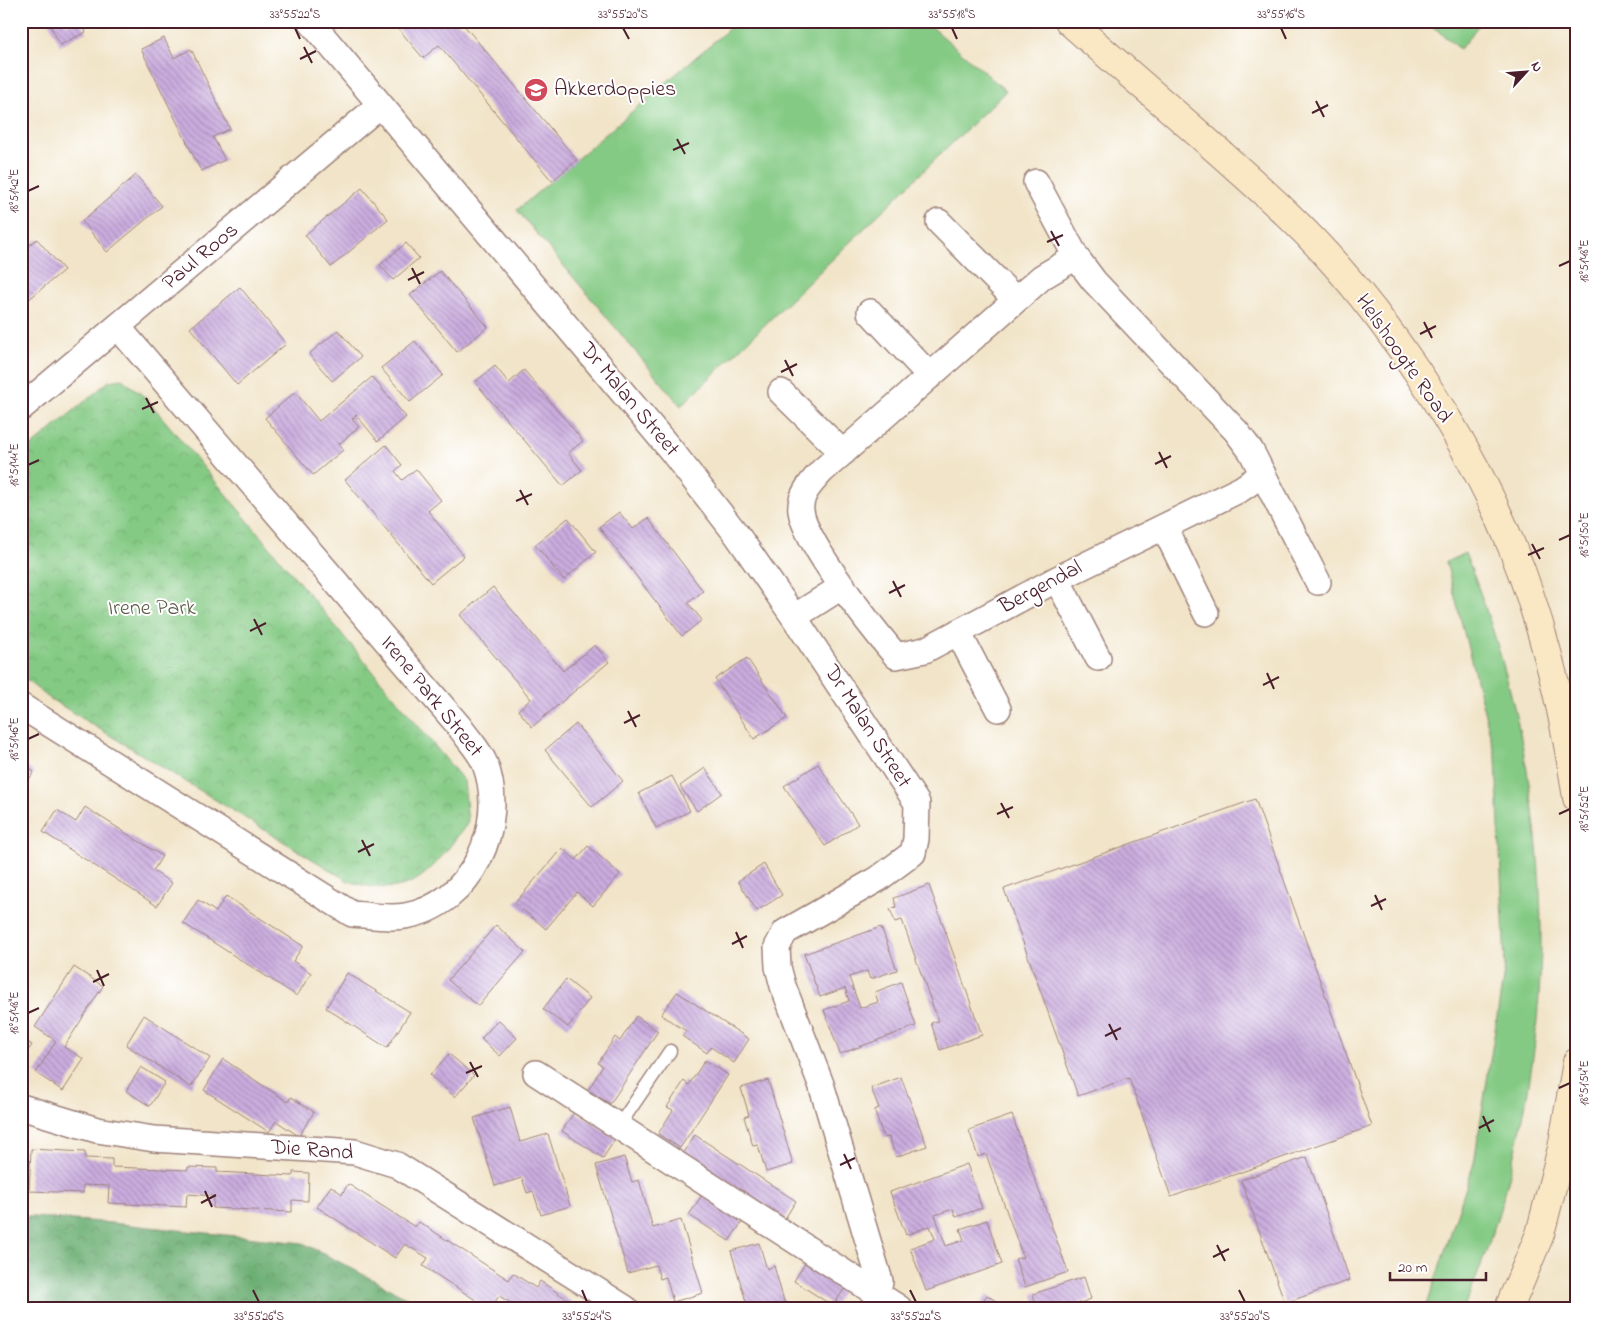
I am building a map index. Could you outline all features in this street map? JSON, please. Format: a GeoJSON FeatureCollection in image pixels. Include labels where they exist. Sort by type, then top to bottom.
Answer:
{"type":"FeatureCollection","features":[{"type":"Feature","properties":{"kind":"main road","name":"Helshoogte Road"},"geometry":{"type":"LineString","coordinates":[[1069,21],[1288,216],[1343,274],[1390,334],[1440,409],[1481,482],[1515,556],[1541,630],[1567,731],[1577,798]]}},
{"type":"Feature","properties":{"kind":"main road"},"geometry":{"type":"LineString","coordinates":[[1509,1308],[1540,1234],[1562,1148],[1577,1062]]}},
{"type":"Feature","properties":{"kind":"street","name":"Dr Malan Street"},"geometry":{"type":"LineString","coordinates":[[310,21],[671,450],[737,535],[917,802],[916,839],[913,853],[878,879],[785,932],[777,947],[778,967],[783,986],[821,1084],[880,1280],[878,1294]]}},
{"type":"Feature","properties":{"kind":"street","name":"Paul Roos"},"geometry":{"type":"LineString","coordinates":[[21,408],[380,105]]}},
{"type":"Feature","properties":{"kind":"street"},"geometry":{"type":"LineString","coordinates":[[1036,182],[1076,257],[1115,306],[1236,432],[1251,451],[1318,582]]}},
{"type":"Feature","properties":{"kind":"street"},"geometry":{"type":"LineString","coordinates":[[939,222],[1016,300]]}},
{"type":"Feature","properties":{"kind":"street","name":"Bergendal"},"geometry":{"type":"LineString","coordinates":[[1076,257],[1042,277],[843,453],[812,482],[804,494],[800,510],[809,534],[843,586],[896,656],[925,650],[1057,579],[1241,489],[1263,474]]}},
{"type":"Feature","properties":{"kind":"street"},"geometry":{"type":"LineString","coordinates":[[870,312],[930,376]]}},
{"type":"Feature","properties":{"kind":"street","name":"Irene Park Street"},"geometry":{"type":"LineString","coordinates":[[21,706],[352,914],[405,916],[441,904],[468,878],[487,842],[493,804],[485,764],[460,726],[118,327]]}},
{"type":"Feature","properties":{"kind":"street"},"geometry":{"type":"LineString","coordinates":[[781,392],[843,453]]}},
{"type":"Feature","properties":{"kind":"street"},"geometry":{"type":"LineString","coordinates":[[1164,527],[1206,612]]}},
{"type":"Feature","properties":{"kind":"street"},"geometry":{"type":"LineString","coordinates":[[1057,579],[1098,658]]}},
{"type":"Feature","properties":{"kind":"street"},"geometry":{"type":"LineString","coordinates":[[794,617],[843,586]]}},
{"type":"Feature","properties":{"kind":"street"},"geometry":{"type":"LineString","coordinates":[[958,632],[998,709]]}},
{"type":"Feature","properties":{"kind":"street"},"geometry":{"type":"LineString","coordinates":[[536,1073],[898,1308]]}},
{"type":"Feature","properties":{"kind":"street","name":"Die Rand"},"geometry":{"type":"LineString","coordinates":[[21,1107],[97,1130],[154,1140],[355,1152],[397,1165],[448,1195],[625,1308]]}},
{"type":"Feature","properties":{"kind":"lane"},"geometry":{"type":"LineString","coordinates":[[618,1127],[670,1051]]}},
{"type":"Feature","properties":{"kind":"green space"},"geometry":{"type":"Polygon","coordinates":[[[738,21],[925,21],[1006,91],[681,406],[517,210],[738,21]]]}},
{"type":"Feature","properties":{"kind":"green space"},"geometry":{"type":"Polygon","coordinates":[[[1426,21],[1482,21],[1460,49],[1426,21]]]}},
{"type":"Feature","properties":{"kind":"green space","name":"Irene Park"},"geometry":{"type":"Polygon","coordinates":[[[122,379],[146,398],[464,781],[468,823],[443,855],[419,878],[406,885],[390,888],[371,887],[348,881],[49,698],[21,676],[21,455],[109,381],[122,379]]]}},
{"type":"Feature","properties":{"kind":"green space"},"geometry":{"type":"Polygon","coordinates":[[[1465,553],[1498,646],[1521,740],[1536,835],[1541,931],[1537,1026],[1522,1121],[1498,1215],[1464,1308],[1426,1308],[1474,1163],[1505,966],[1496,758],[1446,562],[1465,553]]]}},
{"type":"Feature","properties":{"kind":"green space"},"geometry":{"type":"Polygon","coordinates":[[[21,1216],[101,1222],[303,1243],[427,1308],[21,1308],[21,1216]]]}},
{"type":"Feature","properties":{"kind":"building"},"geometry":{"type":"Polygon","coordinates":[[[48,21],[65,21],[67,24],[81,21],[86,32],[60,45],[48,21]]]}},
{"type":"Feature","properties":{"kind":"building"},"geometry":{"type":"Polygon","coordinates":[[[392,21],[456,21],[461,26],[463,24],[577,160],[552,181],[439,45],[423,58],[392,21]]]}},
{"type":"Feature","properties":{"kind":"building"},"geometry":{"type":"Polygon","coordinates":[[[164,38],[174,58],[191,49],[230,129],[213,137],[225,160],[201,171],[141,49],[164,38]]]}},
{"type":"Feature","properties":{"kind":"building"},"geometry":{"type":"Polygon","coordinates":[[[136,175],[162,206],[107,252],[82,221],[136,175]]]}},
{"type":"Feature","properties":{"kind":"building"},"geometry":{"type":"Polygon","coordinates":[[[362,188],[388,219],[331,267],[305,235],[362,188]]]}},
{"type":"Feature","properties":{"kind":"building"},"geometry":{"type":"Polygon","coordinates":[[[37,239],[64,270],[21,306],[21,252],[37,239]]]}},
{"type":"Feature","properties":{"kind":"building"},"geometry":{"type":"Polygon","coordinates":[[[406,243],[419,258],[393,280],[380,265],[406,243]]]}},
{"type":"Feature","properties":{"kind":"building"},"geometry":{"type":"Polygon","coordinates":[[[440,271],[488,327],[457,352],[410,295],[440,271]]]}},
{"type":"Feature","properties":{"kind":"building"},"geometry":{"type":"Polygon","coordinates":[[[240,287],[286,344],[237,385],[190,328],[240,287]]]}},
{"type":"Feature","properties":{"kind":"building"},"geometry":{"type":"Polygon","coordinates":[[[338,330],[361,357],[332,381],[309,354],[338,330]]]}},
{"type":"Feature","properties":{"kind":"building"},"geometry":{"type":"Polygon","coordinates":[[[415,341],[443,375],[410,402],[381,368],[415,341]]]}},
{"type":"Feature","properties":{"kind":"building"},"geometry":{"type":"Polygon","coordinates":[[[495,366],[509,383],[524,370],[583,441],[568,453],[582,470],[563,486],[475,382],[495,366]]]}},
{"type":"Feature","properties":{"kind":"building"},"geometry":{"type":"Polygon","coordinates":[[[372,377],[406,417],[378,441],[356,415],[352,419],[359,427],[339,444],[343,450],[313,475],[265,418],[295,392],[319,421],[372,377]]]}},
{"type":"Feature","properties":{"kind":"building"},"geometry":{"type":"Polygon","coordinates":[[[386,445],[402,465],[395,471],[402,480],[416,469],[441,500],[428,511],[464,556],[431,583],[345,480],[386,445]]]}},
{"type":"Feature","properties":{"kind":"building"},"geometry":{"type":"Polygon","coordinates":[[[619,512],[633,529],[648,518],[703,591],[688,603],[702,620],[682,636],[599,527],[619,512]]]}},
{"type":"Feature","properties":{"kind":"building"},"geometry":{"type":"Polygon","coordinates":[[[568,518],[596,552],[564,580],[535,545],[568,518]]]}},
{"type":"Feature","properties":{"kind":"building"},"geometry":{"type":"Polygon","coordinates":[[[493,587],[563,671],[595,645],[609,662],[532,727],[518,710],[531,699],[460,615],[493,587]]]}},
{"type":"Feature","properties":{"kind":"building"},"geometry":{"type":"Polygon","coordinates":[[[747,658],[787,718],[754,739],[715,679],[747,658]]]}},
{"type":"Feature","properties":{"kind":"building"},"geometry":{"type":"Polygon","coordinates":[[[576,724],[623,781],[592,807],[545,750],[576,724]]]}},
{"type":"Feature","properties":{"kind":"building"},"geometry":{"type":"Polygon","coordinates":[[[21,763],[34,772],[21,791],[21,763]]]}},
{"type":"Feature","properties":{"kind":"building"},"geometry":{"type":"Polygon","coordinates":[[[818,764],[858,824],[825,846],[784,786],[818,764]]]}},
{"type":"Feature","properties":{"kind":"building"},"geometry":{"type":"Polygon","coordinates":[[[705,768],[722,793],[697,811],[680,786],[705,768]]]}},
{"type":"Feature","properties":{"kind":"building"},"geometry":{"type":"Polygon","coordinates":[[[672,776],[690,811],[656,828],[639,793],[672,776]]]}},
{"type":"Feature","properties":{"kind":"building"},"geometry":{"type":"Polygon","coordinates":[[[1255,799],[1372,1126],[1171,1197],[1129,1078],[1078,1096],[1004,889],[1255,799]]]}},
{"type":"Feature","properties":{"kind":"building"},"geometry":{"type":"Polygon","coordinates":[[[85,807],[162,856],[153,871],[172,883],[157,906],[43,832],[57,810],[76,822],[85,807]]]}},
{"type":"Feature","properties":{"kind":"building"},"geometry":{"type":"Polygon","coordinates":[[[588,846],[620,874],[593,906],[577,892],[546,929],[515,903],[562,848],[576,860],[588,846]]]}},
{"type":"Feature","properties":{"kind":"building"},"geometry":{"type":"Polygon","coordinates":[[[764,864],[782,895],[757,911],[738,881],[764,864]]]}},
{"type":"Feature","properties":{"kind":"building"},"geometry":{"type":"Polygon","coordinates":[[[929,885],[982,1035],[940,1050],[931,1023],[938,1021],[902,920],[895,922],[890,909],[896,907],[894,898],[929,885]]]}},
{"type":"Feature","properties":{"kind":"building"},"geometry":{"type":"Polygon","coordinates":[[[226,896],[303,946],[293,961],[311,973],[297,996],[183,923],[198,900],[216,912],[226,896]]]}},
{"type":"Feature","properties":{"kind":"building"},"geometry":{"type":"Polygon","coordinates":[[[496,925],[525,952],[478,1006],[448,980],[496,925]]]}},
{"type":"Feature","properties":{"kind":"building"},"geometry":{"type":"Polygon","coordinates":[[[881,927],[897,970],[870,979],[867,971],[849,977],[860,1008],[878,1002],[875,992],[901,982],[916,1026],[840,1054],[824,1010],[849,1001],[845,988],[820,997],[804,954],[881,927]]]}},
{"type":"Feature","properties":{"kind":"building"},"geometry":{"type":"Polygon","coordinates":[[[74,967],[103,986],[64,1047],[84,1059],[63,1091],[36,1073],[56,1041],[35,1027],[74,967]]]}},
{"type":"Feature","properties":{"kind":"building"},"geometry":{"type":"Polygon","coordinates":[[[347,973],[410,1012],[387,1048],[326,1008],[347,973]]]}},
{"type":"Feature","properties":{"kind":"building"},"geometry":{"type":"Polygon","coordinates":[[[566,979],[590,998],[568,1027],[543,1009],[566,979]]]}},
{"type":"Feature","properties":{"kind":"building"},"geometry":{"type":"Polygon","coordinates":[[[677,992],[749,1039],[734,1063],[711,1047],[707,1053],[682,1036],[686,1031],[661,1015],[677,992]]]}},
{"type":"Feature","properties":{"kind":"building"},"geometry":{"type":"Polygon","coordinates":[[[144,1015],[210,1058],[191,1087],[126,1045],[144,1015]]]}},
{"type":"Feature","properties":{"kind":"building"},"geometry":{"type":"Polygon","coordinates":[[[636,1016],[658,1031],[610,1104],[588,1090],[603,1066],[598,1063],[615,1037],[620,1041],[636,1016]]]}},
{"type":"Feature","properties":{"kind":"building"},"geometry":{"type":"Polygon","coordinates":[[[498,1020],[517,1038],[500,1056],[481,1039],[498,1020]]]}},
{"type":"Feature","properties":{"kind":"building"},"geometry":{"type":"Polygon","coordinates":[[[21,1038],[32,1045],[21,1061],[21,1038]]]}},
{"type":"Feature","properties":{"kind":"building"},"geometry":{"type":"Polygon","coordinates":[[[449,1054],[474,1075],[455,1097],[430,1075],[449,1054]]]}},
{"type":"Feature","properties":{"kind":"building"},"geometry":{"type":"Polygon","coordinates":[[[223,1059],[288,1102],[291,1097],[314,1112],[299,1136],[276,1121],[269,1132],[204,1090],[223,1059]]]}},
{"type":"Feature","properties":{"kind":"building"},"geometry":{"type":"Polygon","coordinates":[[[705,1060],[728,1075],[680,1148],[658,1134],[673,1110],[667,1107],[684,1081],[689,1085],[705,1060]]]}},
{"type":"Feature","properties":{"kind":"building"},"geometry":{"type":"Polygon","coordinates":[[[141,1067],[165,1082],[150,1106],[126,1091],[141,1067]]]}},
{"type":"Feature","properties":{"kind":"building"},"geometry":{"type":"Polygon","coordinates":[[[901,1077],[927,1146],[896,1157],[889,1137],[884,1138],[874,1110],[879,1108],[871,1088],[901,1077]]]}},
{"type":"Feature","properties":{"kind":"building"},"geometry":{"type":"Polygon","coordinates":[[[768,1080],[793,1164],[766,1172],[758,1145],[753,1146],[744,1117],[749,1115],[741,1088],[768,1080]]]}},
{"type":"Feature","properties":{"kind":"building"},"geometry":{"type":"Polygon","coordinates":[[[510,1107],[520,1142],[548,1134],[570,1206],[541,1215],[533,1191],[527,1193],[522,1178],[495,1186],[474,1118],[510,1107]]]}},
{"type":"Feature","properties":{"kind":"building"},"geometry":{"type":"Polygon","coordinates":[[[575,1111],[616,1138],[603,1158],[562,1131],[575,1111]]]}},
{"type":"Feature","properties":{"kind":"building"},"geometry":{"type":"Polygon","coordinates":[[[1012,1115],[1068,1272],[1025,1287],[1015,1259],[1023,1257],[986,1154],[978,1157],[969,1130],[1012,1115]]]}},
{"type":"Feature","properties":{"kind":"building"},"geometry":{"type":"Polygon","coordinates":[[[695,1135],[796,1201],[784,1220],[683,1154],[695,1135]]]}},
{"type":"Feature","properties":{"kind":"building"},"geometry":{"type":"Polygon","coordinates":[[[31,1149],[85,1152],[85,1158],[112,1159],[112,1167],[188,1170],[188,1167],[217,1168],[217,1172],[293,1176],[293,1172],[309,1173],[308,1201],[292,1200],[292,1212],[213,1208],[214,1196],[187,1194],[186,1207],[108,1203],[109,1186],[83,1185],[83,1193],[29,1191],[31,1149]]]}},
{"type":"Feature","properties":{"kind":"building"},"geometry":{"type":"Polygon","coordinates":[[[624,1157],[632,1182],[639,1180],[653,1228],[681,1220],[703,1293],[673,1302],[666,1277],[660,1279],[656,1265],[628,1273],[596,1165],[624,1157]]]}},
{"type":"Feature","properties":{"kind":"building"},"geometry":{"type":"Polygon","coordinates":[[[1307,1157],[1350,1280],[1285,1303],[1241,1180],[1307,1157]]]}},
{"type":"Feature","properties":{"kind":"building"},"geometry":{"type":"Polygon","coordinates":[[[967,1164],[982,1208],[956,1217],[953,1209],[935,1215],[946,1246],[964,1240],[960,1229],[987,1220],[1002,1264],[926,1291],[910,1248],[935,1239],[930,1226],[906,1235],[890,1192],[967,1164]]]}},
{"type":"Feature","properties":{"kind":"building"},"geometry":{"type":"Polygon","coordinates":[[[348,1184],[415,1227],[419,1222],[509,1280],[513,1273],[536,1288],[540,1281],[581,1308],[519,1308],[499,1296],[491,1308],[488,1308],[423,1266],[428,1258],[405,1244],[395,1258],[317,1207],[331,1186],[342,1194],[348,1184]]]}},
{"type":"Feature","properties":{"kind":"building"},"geometry":{"type":"Polygon","coordinates":[[[702,1195],[743,1221],[729,1241],[689,1215],[702,1195]]]}},
{"type":"Feature","properties":{"kind":"building"},"geometry":{"type":"Polygon","coordinates":[[[759,1243],[767,1269],[774,1266],[786,1308],[748,1308],[731,1251],[759,1243]]]}},
{"type":"Feature","properties":{"kind":"building"},"geometry":{"type":"Polygon","coordinates":[[[807,1260],[846,1286],[833,1306],[794,1281],[807,1260]]]}},
{"type":"Feature","properties":{"kind":"building"},"geometry":{"type":"Polygon","coordinates":[[[1084,1277],[1091,1299],[1066,1308],[1037,1308],[1033,1294],[1084,1277]]]}},
{"type":"Feature","properties":{"kind":"building"},"geometry":{"type":"Polygon","coordinates":[[[987,1295],[1006,1308],[978,1308],[987,1295]]]}},
{"type":"Feature","properties":{"kind":"place","name":"Akkerdoppies"},"geometry":{"type":"Point","coordinates":[536,90]}}]}
